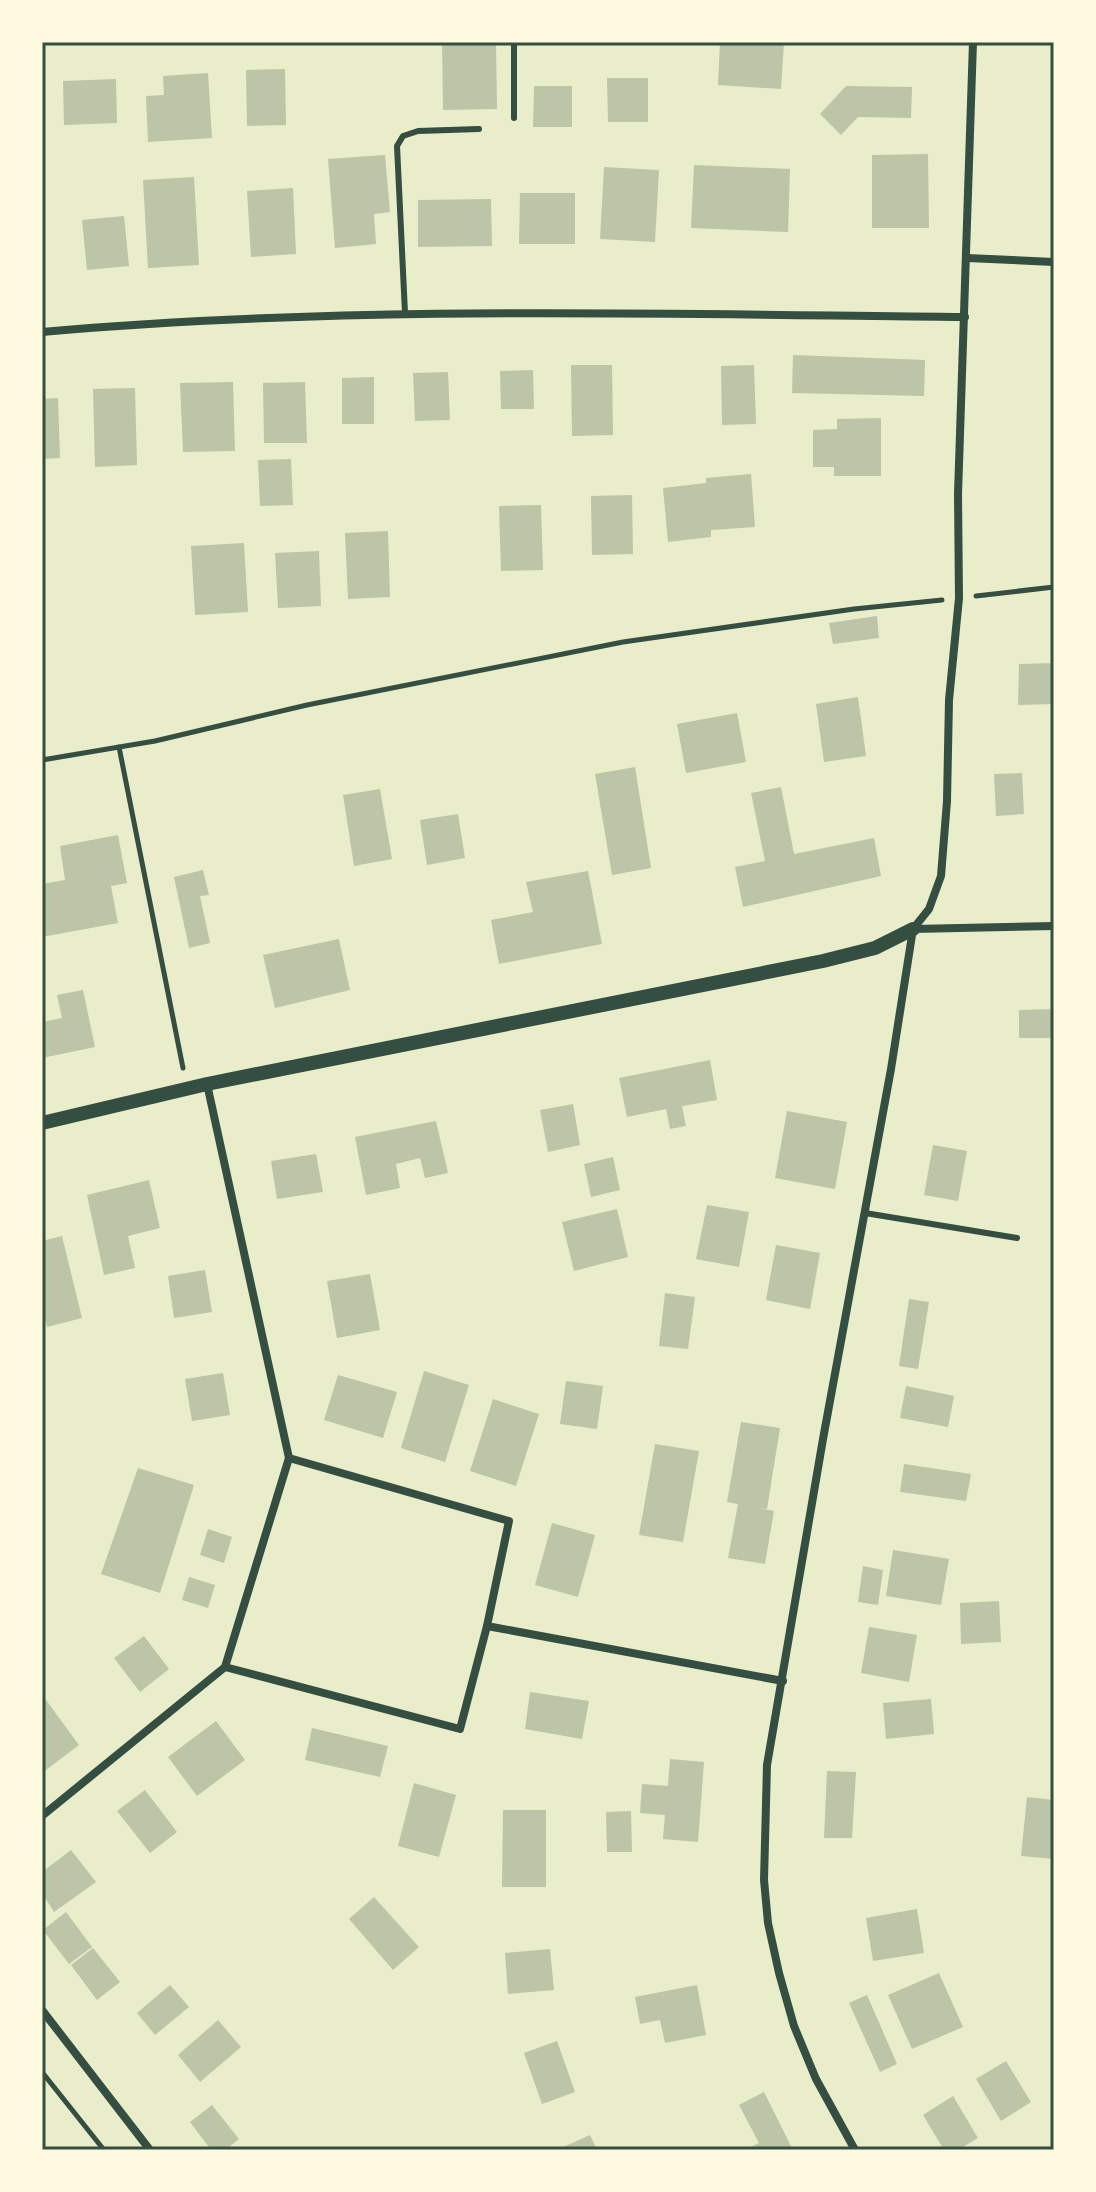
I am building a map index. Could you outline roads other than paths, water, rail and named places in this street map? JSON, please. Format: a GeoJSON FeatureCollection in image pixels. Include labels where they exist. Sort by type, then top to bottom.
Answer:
{"type":"FeatureCollection","features":[{"type":"Feature","properties":{"kind":"street"},"geometry":{"type":"LineString","coordinates":[[42,1123],[207,1084],[823,961],[875,948],[913,929],[929,909],[941,876],[947,801],[949,700],[959,598],[958,494],[973,42]]}},
{"type":"Feature","properties":{"kind":"street"},"geometry":{"type":"LineString","coordinates":[[967,258],[1054,262]]}},
{"type":"Feature","properties":{"kind":"street"},"geometry":{"type":"LineString","coordinates":[[42,332],[139,323],[405,313],[965,317]]}},
{"type":"Feature","properties":{"kind":"street"},"geometry":{"type":"LineString","coordinates":[[913,929],[1054,926]]}},
{"type":"Feature","properties":{"kind":"street"},"geometry":{"type":"LineString","coordinates":[[855,2150],[816,2079],[794,2026],[768,1923],[764,1868],[767,1765],[913,929]]}},
{"type":"Feature","properties":{"kind":"street"},"geometry":{"type":"LineString","coordinates":[[42,1816],[225,1667],[289,1458],[207,1084]]}},
{"type":"Feature","properties":{"kind":"street"},"geometry":{"type":"LineString","coordinates":[[225,1667],[460,1729],[487,1626],[509,1521],[289,1458]]}},
{"type":"Feature","properties":{"kind":"street"},"geometry":{"type":"LineString","coordinates":[[487,1626],[783,1681]]}},
{"type":"Feature","properties":{"kind":"street"},"geometry":{"type":"LineString","coordinates":[[42,2010],[150,2150]]}},
{"type":"Feature","properties":{"kind":"lane"},"geometry":{"type":"LineString","coordinates":[[514,42],[514,118]]}},
{"type":"Feature","properties":{"kind":"lane"},"geometry":{"type":"LineString","coordinates":[[405,313],[397,146],[403,136],[418,131],[479,129]]}},
{"type":"Feature","properties":{"kind":"lane"},"geometry":{"type":"LineString","coordinates":[[865,1213],[1017,1238]]}}]}
